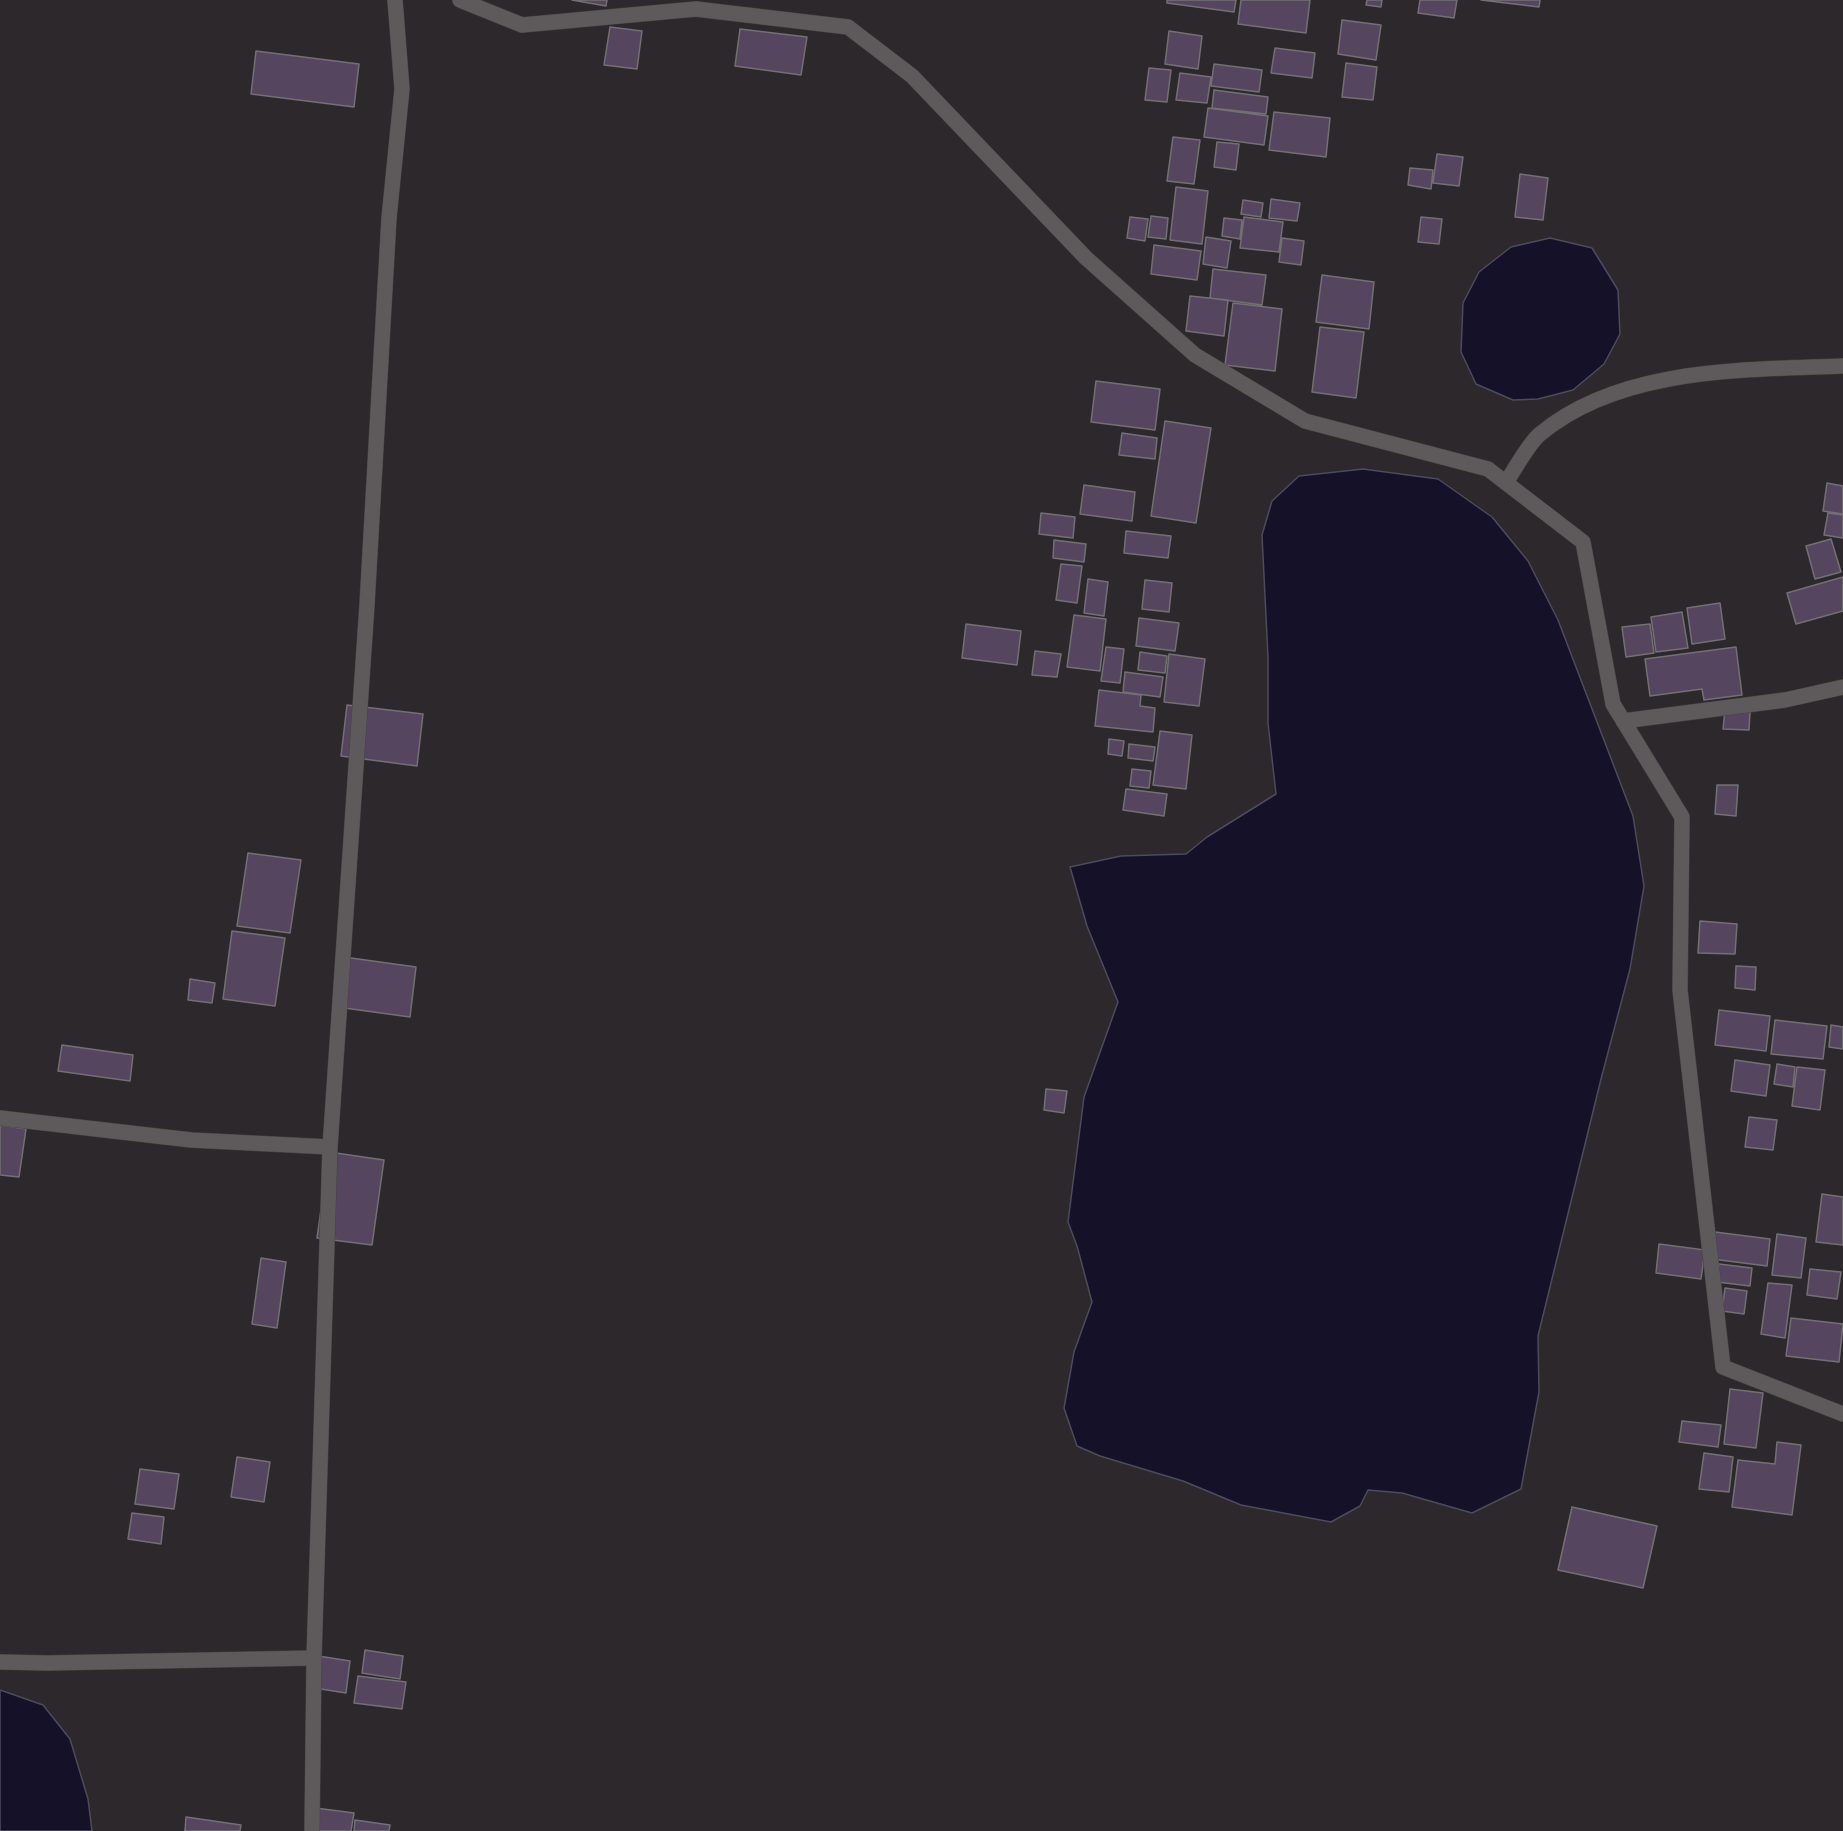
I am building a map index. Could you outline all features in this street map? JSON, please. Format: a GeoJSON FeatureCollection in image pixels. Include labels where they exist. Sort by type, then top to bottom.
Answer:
{"type":"FeatureCollection","features":[{"type":"Feature","properties":{"kind":"street"},"geometry":{"type":"LineString","coordinates":[[312,1831],[314,1658],[330,1147],[367,605],[389,218],[402,89],[395,0]]}},
{"type":"Feature","properties":{"kind":"street"},"geometry":{"type":"LineString","coordinates":[[460,0],[522,25],[696,9],[848,27],[912,76],[1086,258],[1195,355],[1305,421],[1488,469],[1583,542],[1613,704],[1682,817],[1680,990],[1723,1367],[1843,1414]]}},
{"type":"Feature","properties":{"kind":"street"},"geometry":{"type":"LineString","coordinates":[[1506,483],[1538,435],[1572,412],[1631,387],[1725,370],[1843,366]]}},
{"type":"Feature","properties":{"kind":"street"},"geometry":{"type":"LineString","coordinates":[[1623,721],[1785,700],[1843,687]]}},
{"type":"Feature","properties":{"kind":"street"},"geometry":{"type":"LineString","coordinates":[[0,1118],[191,1140],[330,1147]]}},
{"type":"Feature","properties":{"kind":"street"},"geometry":{"type":"LineString","coordinates":[[0,1662],[314,1658]]}},
{"type":"Feature","properties":{"kind":"shaded area"},"geometry":{"type":"Polygon","coordinates":[[[1550,238],[1592,248],[1618,290],[1620,334],[1604,364],[1573,390],[1538,399],[1513,400],[1476,384],[1461,352],[1463,303],[1479,272],[1511,247],[1550,238]]]}},
{"type":"Feature","properties":{"kind":"shaded area"},"geometry":{"type":"Polygon","coordinates":[[[1363,469],[1438,479],[1492,517],[1528,561],[1558,620],[1633,816],[1644,886],[1630,969],[1538,1336],[1539,1392],[1521,1489],[1472,1513],[1402,1493],[1368,1490],[1360,1506],[1331,1522],[1241,1505],[1183,1481],[1100,1456],[1077,1446],[1064,1408],[1074,1352],[1092,1302],[1068,1222],[1084,1097],[1118,1002],[1087,926],[1070,867],[1121,856],[1186,854],[1207,837],[1276,794],[1268,723],[1268,657],[1262,535],[1272,501],[1299,476],[1363,469]]]}},
{"type":"Feature","properties":{"kind":"shaded area"},"geometry":{"type":"Polygon","coordinates":[[[0,1690],[43,1705],[70,1739],[88,1799],[92,1831],[0,1831],[0,1690]]]}},
{"type":"Feature","properties":{"kind":"building"},"geometry":{"type":"Polygon","coordinates":[[[572,0],[607,0],[606,6],[572,0]]]}},
{"type":"Feature","properties":{"kind":"building"},"geometry":{"type":"Polygon","coordinates":[[[1167,0],[1236,0],[1234,12],[1167,3],[1167,0]]]}},
{"type":"Feature","properties":{"kind":"building"},"geometry":{"type":"Polygon","coordinates":[[[1241,0],[1310,0],[1306,33],[1238,24],[1241,0]]]}},
{"type":"Feature","properties":{"kind":"building"},"geometry":{"type":"Polygon","coordinates":[[[1367,0],[1382,0],[1381,7],[1366,5],[1367,0]]]}},
{"type":"Feature","properties":{"kind":"building"},"geometry":{"type":"Polygon","coordinates":[[[1420,0],[1457,0],[1454,18],[1418,13],[1420,0]]]}},
{"type":"Feature","properties":{"kind":"building"},"geometry":{"type":"Polygon","coordinates":[[[1481,0],[1540,0],[1539,7],[1481,0]]]}},
{"type":"Feature","properties":{"kind":"building"},"geometry":{"type":"Polygon","coordinates":[[[1342,20],[1381,25],[1376,60],[1338,54],[1342,20]]]}},
{"type":"Feature","properties":{"kind":"building"},"geometry":{"type":"Polygon","coordinates":[[[610,27],[642,31],[637,69],[604,65],[610,27]]]}},
{"type":"Feature","properties":{"kind":"building"},"geometry":{"type":"Polygon","coordinates":[[[740,29],[807,37],[801,75],[735,66],[740,29]]]}},
{"type":"Feature","properties":{"kind":"building"},"geometry":{"type":"Polygon","coordinates":[[[1169,31],[1202,36],[1198,69],[1165,64],[1169,31]]]}},
{"type":"Feature","properties":{"kind":"building"},"geometry":{"type":"Polygon","coordinates":[[[1275,48],[1315,53],[1312,78],[1271,73],[1275,48]]]}},
{"type":"Feature","properties":{"kind":"building"},"geometry":{"type":"Polygon","coordinates":[[[256,51],[359,64],[354,107],[251,94],[256,51]]]}},
{"type":"Feature","properties":{"kind":"building"},"geometry":{"type":"Polygon","coordinates":[[[1346,63],[1377,67],[1373,100],[1342,97],[1346,63]]]}},
{"type":"Feature","properties":{"kind":"building"},"geometry":{"type":"Polygon","coordinates":[[[1214,64],[1262,70],[1259,92],[1211,86],[1214,64]]]}},
{"type":"Feature","properties":{"kind":"building"},"geometry":{"type":"Polygon","coordinates":[[[1149,68],[1171,70],[1167,102],[1145,100],[1149,68]]]}},
{"type":"Feature","properties":{"kind":"building"},"geometry":{"type":"Polygon","coordinates":[[[1180,73],[1211,77],[1207,103],[1176,100],[1180,73]]]}},
{"type":"Feature","properties":{"kind":"building"},"geometry":{"type":"Polygon","coordinates":[[[1214,90],[1268,97],[1266,114],[1212,108],[1214,90]]]}},
{"type":"Feature","properties":{"kind":"building"},"geometry":{"type":"Polygon","coordinates":[[[1208,108],[1268,116],[1264,145],[1204,137],[1208,108]]]}},
{"type":"Feature","properties":{"kind":"building"},"geometry":{"type":"Polygon","coordinates":[[[1274,112],[1330,118],[1326,157],[1269,150],[1274,112]]]}},
{"type":"Feature","properties":{"kind":"building"},"geometry":{"type":"Polygon","coordinates":[[[1173,137],[1200,140],[1194,184],[1167,181],[1173,137]]]}},
{"type":"Feature","properties":{"kind":"building"},"geometry":{"type":"Polygon","coordinates":[[[1217,142],[1239,144],[1236,170],[1214,167],[1217,142]]]}},
{"type":"Feature","properties":{"kind":"building"},"geometry":{"type":"Polygon","coordinates":[[[1437,154],[1463,157],[1459,186],[1433,183],[1437,154]]]}},
{"type":"Feature","properties":{"kind":"building"},"geometry":{"type":"Polygon","coordinates":[[[1410,168],[1433,170],[1431,189],[1408,185],[1410,168]]]}},
{"type":"Feature","properties":{"kind":"building"},"geometry":{"type":"Polygon","coordinates":[[[1520,174],[1548,178],[1543,220],[1515,217],[1520,174]]]}},
{"type":"Feature","properties":{"kind":"building"},"geometry":{"type":"Polygon","coordinates":[[[1176,187],[1208,191],[1202,244],[1170,240],[1176,187]]]}},
{"type":"Feature","properties":{"kind":"building"},"geometry":{"type":"Polygon","coordinates":[[[1271,199],[1300,203],[1297,221],[1269,218],[1271,199]]]}},
{"type":"Feature","properties":{"kind":"building"},"geometry":{"type":"Polygon","coordinates":[[[1243,200],[1263,203],[1261,217],[1241,214],[1243,200]]]}},
{"type":"Feature","properties":{"kind":"building"},"geometry":{"type":"Polygon","coordinates":[[[1151,216],[1168,218],[1166,239],[1148,237],[1151,216]]]}},
{"type":"Feature","properties":{"kind":"building"},"geometry":{"type":"Polygon","coordinates":[[[1130,217],[1148,219],[1145,241],[1127,238],[1130,217]]]}},
{"type":"Feature","properties":{"kind":"building"},"geometry":{"type":"Polygon","coordinates":[[[1244,217],[1283,222],[1279,252],[1240,248],[1244,217]]]}},
{"type":"Feature","properties":{"kind":"building"},"geometry":{"type":"Polygon","coordinates":[[[1421,217],[1442,219],[1439,244],[1418,242],[1421,217]]]}},
{"type":"Feature","properties":{"kind":"building"},"geometry":{"type":"Polygon","coordinates":[[[1224,218],[1242,220],[1240,239],[1222,236],[1224,218]]]}},
{"type":"Feature","properties":{"kind":"building"},"geometry":{"type":"Polygon","coordinates":[[[1206,237],[1231,241],[1227,268],[1203,264],[1206,237]]]}},
{"type":"Feature","properties":{"kind":"building"},"geometry":{"type":"Polygon","coordinates":[[[1282,238],[1304,241],[1301,265],[1279,262],[1282,238]]]}},
{"type":"Feature","properties":{"kind":"building"},"geometry":{"type":"Polygon","coordinates":[[[1154,245],[1201,251],[1197,280],[1151,274],[1154,245]]]}},
{"type":"Feature","properties":{"kind":"building"},"geometry":{"type":"Polygon","coordinates":[[[1213,269],[1266,275],[1262,305],[1210,298],[1213,269]]]}},
{"type":"Feature","properties":{"kind":"building"},"geometry":{"type":"Polygon","coordinates":[[[1322,275],[1374,282],[1369,329],[1316,322],[1322,275]]]}},
{"type":"Feature","properties":{"kind":"building"},"geometry":{"type":"Polygon","coordinates":[[[1190,296],[1228,300],[1224,336],[1186,331],[1190,296]]]}},
{"type":"Feature","properties":{"kind":"building"},"geometry":{"type":"Polygon","coordinates":[[[1233,303],[1282,309],[1275,371],[1225,365],[1233,303]]]}},
{"type":"Feature","properties":{"kind":"building"},"geometry":{"type":"Polygon","coordinates":[[[1320,327],[1364,332],[1356,398],[1312,392],[1320,327]]]}},
{"type":"Feature","properties":{"kind":"building"},"geometry":{"type":"Polygon","coordinates":[[[1096,381],[1160,389],[1155,430],[1091,422],[1096,381]]]}},
{"type":"Feature","properties":{"kind":"building"},"geometry":{"type":"Polygon","coordinates":[[[1165,421],[1211,428],[1196,523],[1151,516],[1165,421]]]}},
{"type":"Feature","properties":{"kind":"building"},"geometry":{"type":"Polygon","coordinates":[[[1122,433],[1157,438],[1155,459],[1119,455],[1122,433]]]}},
{"type":"Feature","properties":{"kind":"building"},"geometry":{"type":"Polygon","coordinates":[[[1827,483],[1843,486],[1843,514],[1823,511],[1827,483]]]}},
{"type":"Feature","properties":{"kind":"building"},"geometry":{"type":"Polygon","coordinates":[[[1084,485],[1135,492],[1132,521],[1080,514],[1084,485]]]}},
{"type":"Feature","properties":{"kind":"building"},"geometry":{"type":"Polygon","coordinates":[[[1041,513],[1075,517],[1073,538],[1039,534],[1041,513]]]}},
{"type":"Feature","properties":{"kind":"building"},"geometry":{"type":"Polygon","coordinates":[[[1828,513],[1843,515],[1843,538],[1824,535],[1828,513]]]}},
{"type":"Feature","properties":{"kind":"building"},"geometry":{"type":"Polygon","coordinates":[[[1126,531],[1171,536],[1168,558],[1124,553],[1126,531]]]}},
{"type":"Feature","properties":{"kind":"building"},"geometry":{"type":"Polygon","coordinates":[[[1831,539],[1841,572],[1815,579],[1806,546],[1831,539]]]}},
{"type":"Feature","properties":{"kind":"building"},"geometry":{"type":"Polygon","coordinates":[[[1054,540],[1086,544],[1084,562],[1053,558],[1054,540]]]}},
{"type":"Feature","properties":{"kind":"building"},"geometry":{"type":"Polygon","coordinates":[[[1061,564],[1082,566],[1077,603],[1056,600],[1061,564]]]}},
{"type":"Feature","properties":{"kind":"building"},"geometry":{"type":"Polygon","coordinates":[[[1843,577],[1843,611],[1796,624],[1787,593],[1843,577]]]}},
{"type":"Feature","properties":{"kind":"building"},"geometry":{"type":"Polygon","coordinates":[[[1088,579],[1108,582],[1104,616],[1084,613],[1088,579]]]}},
{"type":"Feature","properties":{"kind":"building"},"geometry":{"type":"Polygon","coordinates":[[[1145,580],[1172,583],[1169,612],[1142,609],[1145,580]]]}},
{"type":"Feature","properties":{"kind":"building"},"geometry":{"type":"Polygon","coordinates":[[[1720,603],[1725,639],[1692,644],[1687,608],[1720,603]]]}},
{"type":"Feature","properties":{"kind":"building"},"geometry":{"type":"Polygon","coordinates":[[[1682,612],[1688,648],[1656,652],[1651,617],[1682,612]]]}},
{"type":"Feature","properties":{"kind":"building"},"geometry":{"type":"Polygon","coordinates":[[[1074,615],[1106,619],[1100,671],[1067,667],[1074,615]]]}},
{"type":"Feature","properties":{"kind":"building"},"geometry":{"type":"Polygon","coordinates":[[[1139,618],[1179,623],[1175,651],[1136,646],[1139,618]]]}},
{"type":"Feature","properties":{"kind":"building"},"geometry":{"type":"Polygon","coordinates":[[[966,624],[1021,631],[1017,665],[962,658],[966,624]]]}},
{"type":"Feature","properties":{"kind":"building"},"geometry":{"type":"Polygon","coordinates":[[[1650,624],[1654,653],[1626,657],[1622,627],[1650,624]]]}},
{"type":"Feature","properties":{"kind":"building"},"geometry":{"type":"Polygon","coordinates":[[[1106,647],[1124,649],[1120,683],[1101,681],[1106,647]]]}},
{"type":"Feature","properties":{"kind":"building"},"geometry":{"type":"Polygon","coordinates":[[[1736,647],[1742,695],[1704,700],[1702,689],[1650,696],[1645,659],[1736,647]]]}},
{"type":"Feature","properties":{"kind":"building"},"geometry":{"type":"Polygon","coordinates":[[[1035,651],[1061,654],[1057,677],[1032,675],[1035,651]]]}},
{"type":"Feature","properties":{"kind":"building"},"geometry":{"type":"Polygon","coordinates":[[[1140,652],[1167,656],[1165,673],[1138,670],[1140,652]]]}},
{"type":"Feature","properties":{"kind":"building"},"geometry":{"type":"Polygon","coordinates":[[[1169,654],[1205,659],[1199,706],[1164,702],[1169,654]]]}},
{"type":"Feature","properties":{"kind":"building"},"geometry":{"type":"Polygon","coordinates":[[[1125,672],[1163,677],[1160,697],[1123,692],[1125,672]]]}},
{"type":"Feature","properties":{"kind":"building"},"geometry":{"type":"Polygon","coordinates":[[[1099,690],[1141,695],[1140,706],[1155,708],[1153,732],[1095,726],[1099,690]]]}},
{"type":"Feature","properties":{"kind":"building"},"geometry":{"type":"Polygon","coordinates":[[[347,705],[423,714],[417,766],[341,756],[347,705]]]}},
{"type":"Feature","properties":{"kind":"building"},"geometry":{"type":"Polygon","coordinates":[[[1725,711],[1750,712],[1749,730],[1723,729],[1725,711]]]}},
{"type":"Feature","properties":{"kind":"building"},"geometry":{"type":"Polygon","coordinates":[[[1160,731],[1192,735],[1186,789],[1153,785],[1160,731]]]}},
{"type":"Feature","properties":{"kind":"building"},"geometry":{"type":"Polygon","coordinates":[[[1109,739],[1124,741],[1122,756],[1108,754],[1109,739]]]}},
{"type":"Feature","properties":{"kind":"building"},"geometry":{"type":"Polygon","coordinates":[[[1129,744],[1155,747],[1153,761],[1128,758],[1129,744]]]}},
{"type":"Feature","properties":{"kind":"building"},"geometry":{"type":"Polygon","coordinates":[[[1132,769],[1151,771],[1149,788],[1130,786],[1132,769]]]}},
{"type":"Feature","properties":{"kind":"building"},"geometry":{"type":"Polygon","coordinates":[[[1717,785],[1738,785],[1736,816],[1715,814],[1717,785]]]}},
{"type":"Feature","properties":{"kind":"building"},"geometry":{"type":"Polygon","coordinates":[[[1126,789],[1167,794],[1164,816],[1123,810],[1126,789]]]}},
{"type":"Feature","properties":{"kind":"building"},"geometry":{"type":"Polygon","coordinates":[[[248,853],[301,860],[290,933],[237,926],[248,853]]]}},
{"type":"Feature","properties":{"kind":"building"},"geometry":{"type":"Polygon","coordinates":[[[1700,921],[1737,924],[1735,954],[1698,953],[1700,921]]]}},
{"type":"Feature","properties":{"kind":"building"},"geometry":{"type":"Polygon","coordinates":[[[232,931],[285,938],[275,1006],[223,999],[232,931]]]}},
{"type":"Feature","properties":{"kind":"building"},"geometry":{"type":"Polygon","coordinates":[[[344,957],[416,967],[410,1017],[337,1007],[344,957]]]}},
{"type":"Feature","properties":{"kind":"building"},"geometry":{"type":"Polygon","coordinates":[[[1736,966],[1756,967],[1755,990],[1735,988],[1736,966]]]}},
{"type":"Feature","properties":{"kind":"building"},"geometry":{"type":"Polygon","coordinates":[[[190,979],[215,983],[212,1003],[188,1000],[190,979]]]}},
{"type":"Feature","properties":{"kind":"building"},"geometry":{"type":"Polygon","coordinates":[[[1719,1010],[1770,1016],[1766,1051],[1715,1045],[1719,1010]]]}},
{"type":"Feature","properties":{"kind":"building"},"geometry":{"type":"Polygon","coordinates":[[[1775,1020],[1827,1026],[1823,1059],[1771,1054],[1775,1020]]]}},
{"type":"Feature","properties":{"kind":"building"},"geometry":{"type":"Polygon","coordinates":[[[1831,1025],[1843,1027],[1843,1049],[1829,1047],[1831,1025]]]}},
{"type":"Feature","properties":{"kind":"building"},"geometry":{"type":"Polygon","coordinates":[[[62,1045],[133,1055],[130,1081],[58,1071],[62,1045]]]}},
{"type":"Feature","properties":{"kind":"building"},"geometry":{"type":"Polygon","coordinates":[[[1735,1060],[1770,1065],[1766,1096],[1731,1091],[1735,1060]]]}},
{"type":"Feature","properties":{"kind":"building"},"geometry":{"type":"Polygon","coordinates":[[[1777,1064],[1795,1067],[1793,1087],[1774,1084],[1777,1064]]]}},
{"type":"Feature","properties":{"kind":"building"},"geometry":{"type":"Polygon","coordinates":[[[1797,1067],[1825,1070],[1820,1110],[1792,1106],[1797,1067]]]}},
{"type":"Feature","properties":{"kind":"building"},"geometry":{"type":"Polygon","coordinates":[[[1046,1089],[1067,1091],[1064,1113],[1044,1110],[1046,1089]]]}},
{"type":"Feature","properties":{"kind":"building"},"geometry":{"type":"Polygon","coordinates":[[[1749,1117],[1777,1120],[1773,1150],[1745,1147],[1749,1117]]]}},
{"type":"Feature","properties":{"kind":"building"},"geometry":{"type":"Polygon","coordinates":[[[0,1125],[26,1129],[19,1177],[0,1175],[0,1125]]]}},
{"type":"Feature","properties":{"kind":"building"},"geometry":{"type":"Polygon","coordinates":[[[329,1152],[384,1160],[372,1245],[317,1238],[329,1152]]]}},
{"type":"Feature","properties":{"kind":"building"},"geometry":{"type":"Polygon","coordinates":[[[1822,1194],[1843,1197],[1843,1245],[1816,1242],[1822,1194]]]}},
{"type":"Feature","properties":{"kind":"building"},"geometry":{"type":"Polygon","coordinates":[[[1715,1232],[1770,1239],[1767,1266],[1712,1259],[1715,1232]]]}},
{"type":"Feature","properties":{"kind":"building"},"geometry":{"type":"Polygon","coordinates":[[[1777,1234],[1806,1238],[1801,1278],[1772,1275],[1777,1234]]]}},
{"type":"Feature","properties":{"kind":"building"},"geometry":{"type":"Polygon","coordinates":[[[1659,1244],[1705,1250],[1701,1279],[1656,1273],[1659,1244]]]}},
{"type":"Feature","properties":{"kind":"building"},"geometry":{"type":"Polygon","coordinates":[[[261,1258],[286,1262],[277,1328],[252,1324],[261,1258]]]}},
{"type":"Feature","properties":{"kind":"building"},"geometry":{"type":"Polygon","coordinates":[[[1719,1264],[1752,1268],[1750,1286],[1717,1282],[1719,1264]]]}},
{"type":"Feature","properties":{"kind":"building"},"geometry":{"type":"Polygon","coordinates":[[[1810,1269],[1841,1272],[1837,1299],[1807,1295],[1810,1269]]]}},
{"type":"Feature","properties":{"kind":"building"},"geometry":{"type":"Polygon","coordinates":[[[1768,1283],[1792,1285],[1785,1338],[1761,1334],[1768,1283]]]}},
{"type":"Feature","properties":{"kind":"building"},"geometry":{"type":"Polygon","coordinates":[[[1725,1288],[1747,1291],[1744,1314],[1722,1311],[1725,1288]]]}},
{"type":"Feature","properties":{"kind":"building"},"geometry":{"type":"Polygon","coordinates":[[[1791,1318],[1843,1324],[1839,1362],[1786,1356],[1791,1318]]]}},
{"type":"Feature","properties":{"kind":"building"},"geometry":{"type":"Polygon","coordinates":[[[1730,1389],[1763,1393],[1756,1448],[1724,1444],[1730,1389]]]}},
{"type":"Feature","properties":{"kind":"building"},"geometry":{"type":"Polygon","coordinates":[[[1682,1421],[1721,1425],[1718,1447],[1679,1442],[1682,1421]]]}},
{"type":"Feature","properties":{"kind":"building"},"geometry":{"type":"Polygon","coordinates":[[[1777,1442],[1801,1445],[1792,1515],[1732,1507],[1738,1460],[1775,1464],[1777,1442]]]}},
{"type":"Feature","properties":{"kind":"building"},"geometry":{"type":"Polygon","coordinates":[[[1704,1453],[1733,1457],[1729,1492],[1699,1489],[1704,1453]]]}},
{"type":"Feature","properties":{"kind":"building"},"geometry":{"type":"Polygon","coordinates":[[[237,1457],[270,1462],[264,1502],[231,1497],[237,1457]]]}},
{"type":"Feature","properties":{"kind":"building"},"geometry":{"type":"Polygon","coordinates":[[[140,1469],[179,1474],[174,1509],[135,1504],[140,1469]]]}},
{"type":"Feature","properties":{"kind":"building"},"geometry":{"type":"Polygon","coordinates":[[[1572,1507],[1657,1526],[1643,1588],[1558,1570],[1572,1507]]]}},
{"type":"Feature","properties":{"kind":"building"},"geometry":{"type":"Polygon","coordinates":[[[132,1513],[164,1517],[161,1544],[128,1539],[132,1513]]]}},
{"type":"Feature","properties":{"kind":"building"},"geometry":{"type":"Polygon","coordinates":[[[365,1650],[403,1656],[400,1679],[362,1673],[365,1650]]]}},
{"type":"Feature","properties":{"kind":"building"},"geometry":{"type":"Polygon","coordinates":[[[312,1655],[350,1661],[346,1693],[308,1687],[312,1655]]]}},
{"type":"Feature","properties":{"kind":"building"},"geometry":{"type":"Polygon","coordinates":[[[358,1676],[406,1682],[402,1709],[354,1703],[358,1676]]]}},
{"type":"Feature","properties":{"kind":"building"},"geometry":{"type":"Polygon","coordinates":[[[308,1807],[354,1813],[351,1831],[305,1831],[308,1807]]]}},
{"type":"Feature","properties":{"kind":"building"},"geometry":{"type":"Polygon","coordinates":[[[186,1817],[241,1825],[240,1831],[185,1831],[186,1817]]]}},
{"type":"Feature","properties":{"kind":"building"},"geometry":{"type":"Polygon","coordinates":[[[355,1820],[390,1825],[389,1831],[354,1831],[355,1820]]]}}]}
